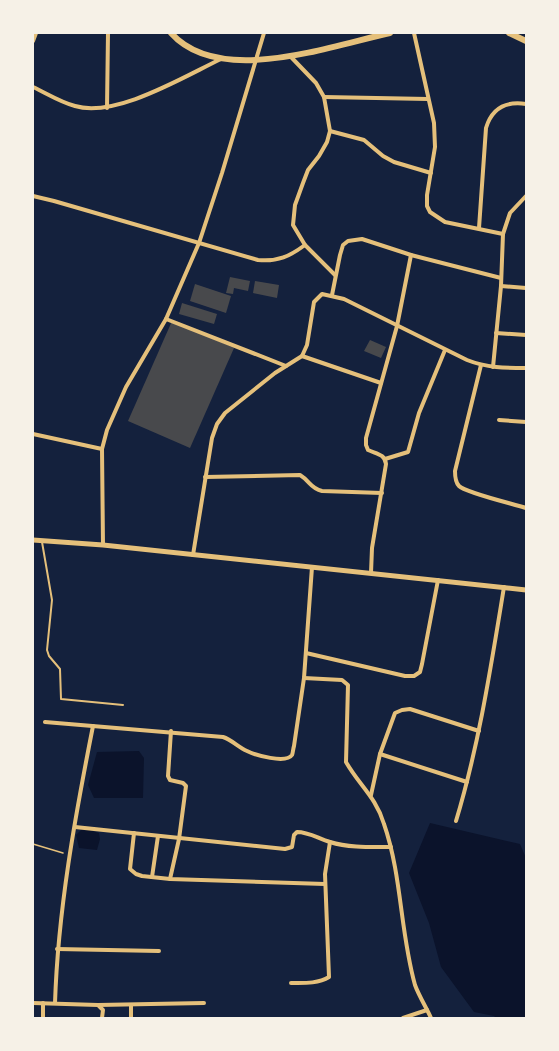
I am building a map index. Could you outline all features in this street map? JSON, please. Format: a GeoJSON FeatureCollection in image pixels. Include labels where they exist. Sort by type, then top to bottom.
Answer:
{"type":"FeatureCollection","features":[{"type":"Feature","properties":{"kind":"highway"},"geometry":{"type":"LineString","coordinates":[[171,33],[197,53],[221,59],[291,57],[390,33]]}},
{"type":"Feature","properties":{"kind":"highway"},"geometry":{"type":"LineString","coordinates":[[508,33],[523,37]]}},
{"type":"Feature","properties":{"kind":"street"},"geometry":{"type":"LineString","coordinates":[[33,41],[36,33]]}},
{"type":"Feature","properties":{"kind":"street"},"geometry":{"type":"LineString","coordinates":[[106,108],[108,33]]}},
{"type":"Feature","properties":{"kind":"street"},"geometry":{"type":"LineString","coordinates":[[103,546],[102,449],[106,430],[115,408],[166,319],[199,243],[222,173],[264,33]]}},
{"type":"Feature","properties":{"kind":"street"},"geometry":{"type":"LineString","coordinates":[[414,33],[428,99],[433,112],[435,134],[435,147],[427,195],[427,206],[430,212],[445,222],[504,234]]}},
{"type":"Feature","properties":{"kind":"street"},"geometry":{"type":"LineString","coordinates":[[291,57],[316,83],[324,97],[330,131],[327,142],[319,156],[308,170],[295,205],[293,225],[305,244],[335,275]]}},
{"type":"Feature","properties":{"kind":"street"},"geometry":{"type":"LineString","coordinates":[[33,87],[74,106],[91,109],[106,108],[131,101],[221,59]]}},
{"type":"Feature","properties":{"kind":"street"},"geometry":{"type":"LineString","coordinates":[[324,97],[428,99]]}},
{"type":"Feature","properties":{"kind":"street"},"geometry":{"type":"LineString","coordinates":[[479,228],[486,128],[489,117],[502,106],[526,104]]}},
{"type":"Feature","properties":{"kind":"street"},"geometry":{"type":"LineString","coordinates":[[330,131],[364,140],[383,156],[394,162],[431,173]]}},
{"type":"Feature","properties":{"kind":"street"},"geometry":{"type":"LineString","coordinates":[[33,196],[268,261],[280,260],[291,255],[305,244]]}},
{"type":"Feature","properties":{"kind":"street"},"geometry":{"type":"LineString","coordinates":[[493,368],[502,286],[501,278],[504,234],[510,213],[526,196]]}},
{"type":"Feature","properties":{"kind":"street"},"geometry":{"type":"LineString","coordinates":[[332,296],[335,275],[343,245],[348,241],[362,239],[411,255],[501,278]]}},
{"type":"Feature","properties":{"kind":"street"},"geometry":{"type":"LineString","coordinates":[[371,573],[372,548],[382,493],[385,459],[381,454],[368,450],[366,445],[397,326],[411,255]]}},
{"type":"Feature","properties":{"kind":"street"},"geometry":{"type":"LineString","coordinates":[[502,286],[526,288]]}},
{"type":"Feature","properties":{"kind":"street"},"geometry":{"type":"LineString","coordinates":[[192,555],[212,438],[217,424],[225,413],[286,366],[302,356],[307,344],[314,302],[322,294],[344,300],[445,350],[481,365],[493,368],[526,368]]}},
{"type":"Feature","properties":{"kind":"street"},"geometry":{"type":"LineString","coordinates":[[166,319],[286,366]]}},
{"type":"Feature","properties":{"kind":"street"},"geometry":{"type":"LineString","coordinates":[[496,334],[526,335]]}},
{"type":"Feature","properties":{"kind":"street"},"geometry":{"type":"LineString","coordinates":[[385,459],[408,452],[419,412],[445,350]]}},
{"type":"Feature","properties":{"kind":"street"},"geometry":{"type":"LineString","coordinates":[[302,356],[381,383]]}},
{"type":"Feature","properties":{"kind":"street"},"geometry":{"type":"LineString","coordinates":[[481,365],[455,471],[455,479],[459,486],[470,492],[526,508]]}},
{"type":"Feature","properties":{"kind":"street"},"geometry":{"type":"LineString","coordinates":[[498,420],[526,422]]}},
{"type":"Feature","properties":{"kind":"street"},"geometry":{"type":"LineString","coordinates":[[33,434],[102,449]]}},
{"type":"Feature","properties":{"kind":"street"},"geometry":{"type":"LineString","coordinates":[[205,477],[300,475],[314,488],[322,491],[382,493]]}},
{"type":"Feature","properties":{"kind":"street"},"geometry":{"type":"LineString","coordinates":[[33,540],[312,567],[526,590]]}},
{"type":"Feature","properties":{"kind":"street"},"geometry":{"type":"LineString","coordinates":[[45,722],[171,731],[223,737],[232,740],[247,751],[274,759],[286,759],[292,756],[304,678],[312,567]]}},
{"type":"Feature","properties":{"kind":"street"},"geometry":{"type":"LineString","coordinates":[[306,652],[405,676],[414,676],[420,672],[422,664],[438,580]]}},
{"type":"Feature","properties":{"kind":"street"},"geometry":{"type":"LineString","coordinates":[[456,821],[467,782],[488,689],[504,587]]}},
{"type":"Feature","properties":{"kind":"street"},"geometry":{"type":"LineString","coordinates":[[304,678],[342,680],[348,685],[346,762],[352,772],[371,795],[382,816],[391,847],[405,944],[416,986],[431,1018]]}},
{"type":"Feature","properties":{"kind":"street"},"geometry":{"type":"LineString","coordinates":[[371,795],[380,754],[395,713],[410,709],[479,731]]}},
{"type":"Feature","properties":{"kind":"street"},"geometry":{"type":"LineString","coordinates":[[55,1003],[57,949],[70,855],[93,726]]}},
{"type":"Feature","properties":{"kind":"street"},"geometry":{"type":"LineString","coordinates":[[170,879],[179,839],[186,786],[182,783],[170,780],[168,776],[171,731]]}},
{"type":"Feature","properties":{"kind":"street"},"geometry":{"type":"LineString","coordinates":[[380,754],[467,782]]}},
{"type":"Feature","properties":{"kind":"street"},"geometry":{"type":"LineString","coordinates":[[75,826],[179,839],[285,849],[292,847],[294,835],[297,832],[304,832],[330,842],[364,847],[391,847]]}},
{"type":"Feature","properties":{"kind":"street"},"geometry":{"type":"LineString","coordinates":[[134,833],[130,869],[136,874],[170,879],[325,884]]}},
{"type":"Feature","properties":{"kind":"street"},"geometry":{"type":"LineString","coordinates":[[152,877],[158,836]]}},
{"type":"Feature","properties":{"kind":"street"},"geometry":{"type":"LineString","coordinates":[[291,983],[316,982],[329,977],[325,884],[330,842]]}},
{"type":"Feature","properties":{"kind":"street"},"geometry":{"type":"LineString","coordinates":[[57,949],[159,951]]}},
{"type":"Feature","properties":{"kind":"street"},"geometry":{"type":"LineString","coordinates":[[33,1003],[98,1005],[204,1003]]}},
{"type":"Feature","properties":{"kind":"street"},"geometry":{"type":"LineString","coordinates":[[43,1003],[43,1018]]}},
{"type":"Feature","properties":{"kind":"street"},"geometry":{"type":"LineString","coordinates":[[98,1005],[102,1010],[102,1018]]}},
{"type":"Feature","properties":{"kind":"street"},"geometry":{"type":"LineString","coordinates":[[130,1018],[131,1005]]}},
{"type":"Feature","properties":{"kind":"street"},"geometry":{"type":"LineString","coordinates":[[403,1018],[427,1010]]}},
{"type":"Feature","properties":{"kind":"lane"},"geometry":{"type":"LineString","coordinates":[[42,541],[52,600],[47,650],[49,656],[60,669],[61,700],[123,705]]}},
{"type":"Feature","properties":{"kind":"path"},"geometry":{"type":"LineString","coordinates":[[33,844],[70,855]]}},
{"type":"Feature","properties":{"kind":"water"},"geometry":{"type":"Polygon","coordinates":[[[139,751],[144,758],[143,798],[94,798],[88,785],[97,752],[139,751]]]}},
{"type":"Feature","properties":{"kind":"water"},"geometry":{"type":"Polygon","coordinates":[[[430,823],[520,844],[526,858],[526,1018],[496,1018],[494,1016],[474,1012],[441,967],[429,923],[409,873],[430,823]]]}},
{"type":"Feature","properties":{"kind":"water"},"geometry":{"type":"Polygon","coordinates":[[[83,828],[99,833],[100,839],[97,850],[79,848],[76,835],[83,828]]]}},
{"type":"Feature","properties":{"kind":"building"},"geometry":{"type":"Polygon","coordinates":[[[230,277],[250,281],[248,291],[234,288],[233,294],[226,293],[230,277]]]}},
{"type":"Feature","properties":{"kind":"building"},"geometry":{"type":"Polygon","coordinates":[[[255,281],[279,285],[277,298],[253,293],[255,281]]]}},
{"type":"Feature","properties":{"kind":"building"},"geometry":{"type":"Polygon","coordinates":[[[195,284],[231,296],[226,313],[190,301],[195,284]]]}},
{"type":"Feature","properties":{"kind":"building"},"geometry":{"type":"Polygon","coordinates":[[[182,303],[217,314],[214,324],[179,314],[182,303]]]}},
{"type":"Feature","properties":{"kind":"building"},"geometry":{"type":"Polygon","coordinates":[[[172,321],[234,348],[190,448],[128,421],[172,321]]]}},
{"type":"Feature","properties":{"kind":"building"},"geometry":{"type":"Polygon","coordinates":[[[370,340],[386,347],[381,358],[364,351],[370,340]]]}}]}
